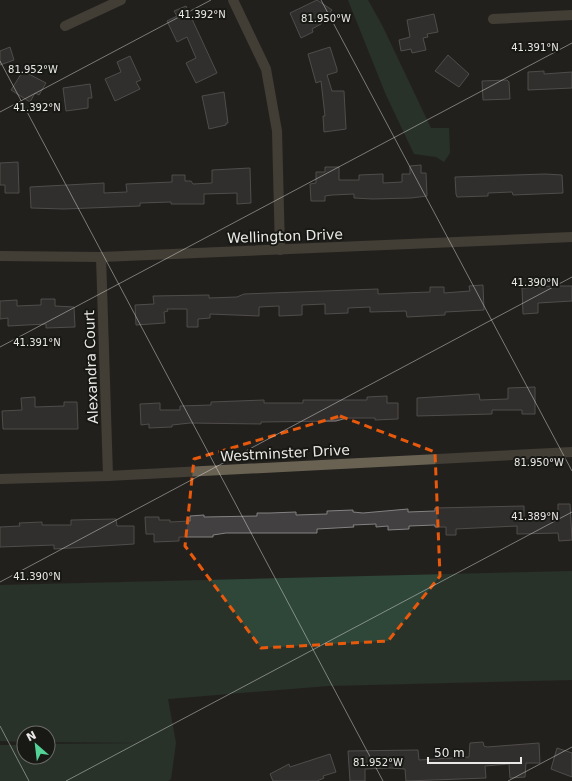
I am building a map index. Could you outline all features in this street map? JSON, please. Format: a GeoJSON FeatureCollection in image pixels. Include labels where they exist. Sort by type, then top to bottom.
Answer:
{"type":"FeatureCollection","features":[{"type":"Feature","properties":{"kind":"street"},"geometry":{"type":"LineString","coordinates":[[65,26],[121,0]]}},
{"type":"Feature","properties":{"kind":"street"},"geometry":{"type":"LineString","coordinates":[[233,0],[266,69],[277,131],[280,250]]}},
{"type":"Feature","properties":{"kind":"street"},"geometry":{"type":"LineString","coordinates":[[493,19],[572,15]]}},
{"type":"Feature","properties":{"kind":"street","name":"Wellington Drive"},"geometry":{"type":"LineString","coordinates":[[0,256],[101,256],[280,250],[572,237]]}},
{"type":"Feature","properties":{"kind":"street","name":"Alexandra Court"},"geometry":{"type":"LineString","coordinates":[[101,256],[108,476]]}},
{"type":"Feature","properties":{"kind":"street","name":"Westminster Drive"},"geometry":{"type":"LineString","coordinates":[[0,479],[108,476],[572,452]]}},
{"type":"Feature","properties":{"kind":"highlighted area"},"geometry":{"type":"Polygon","coordinates":[[[340,416],[435,452],[440,576],[388,641],[261,648],[185,546],[194,459],[340,416]]]}},
{"type":"Feature","properties":{"kind":"green space"},"geometry":{"type":"Polygon","coordinates":[[[348,0],[368,0],[382,25],[431,128],[449,128],[450,153],[444,162],[436,157],[414,154],[386,95],[348,0]]]}},
{"type":"Feature","properties":{"kind":"green space"},"geometry":{"type":"Polygon","coordinates":[[[572,571],[572,680],[328,686],[168,699],[176,743],[171,779],[168,781],[0,781],[0,745],[16,745],[16,765],[56,765],[56,744],[148,743],[56,742],[56,725],[16,725],[16,742],[0,741],[0,585],[572,571]]]}},
{"type":"Feature","properties":{"kind":"building"},"geometry":{"type":"Polygon","coordinates":[[[317,0],[332,10],[321,24],[312,29],[313,32],[301,38],[290,13],[317,0]]]}},
{"type":"Feature","properties":{"kind":"building"},"geometry":{"type":"Polygon","coordinates":[[[186,6],[217,73],[196,83],[186,63],[196,58],[187,37],[177,42],[167,21],[177,16],[174,11],[186,6]]]}},
{"type":"Feature","properties":{"kind":"building"},"geometry":{"type":"Polygon","coordinates":[[[434,14],[438,32],[427,34],[428,37],[423,38],[426,50],[412,53],[411,49],[401,51],[399,40],[410,37],[407,20],[434,14]]]}},
{"type":"Feature","properties":{"kind":"building"},"geometry":{"type":"Polygon","coordinates":[[[10,47],[14,60],[0,65],[0,51],[10,47]]]}},
{"type":"Feature","properties":{"kind":"building"},"geometry":{"type":"Polygon","coordinates":[[[330,47],[337,72],[327,75],[332,91],[344,91],[346,129],[324,132],[323,116],[325,116],[321,81],[316,83],[308,54],[330,47]]]}},
{"type":"Feature","properties":{"kind":"building"},"geometry":{"type":"Polygon","coordinates":[[[448,55],[469,74],[459,87],[435,71],[448,55]]]}},
{"type":"Feature","properties":{"kind":"building"},"geometry":{"type":"Polygon","coordinates":[[[130,56],[141,80],[136,82],[140,89],[115,101],[105,79],[121,72],[117,62],[130,56]]]}},
{"type":"Feature","properties":{"kind":"building"},"geometry":{"type":"Polygon","coordinates":[[[23,71],[46,83],[39,95],[35,93],[30,102],[11,90],[23,71]]]}},
{"type":"Feature","properties":{"kind":"building"},"geometry":{"type":"Polygon","coordinates":[[[544,71],[544,74],[572,72],[572,88],[528,90],[528,72],[544,71]]]}},
{"type":"Feature","properties":{"kind":"building"},"geometry":{"type":"Polygon","coordinates":[[[507,80],[509,82],[510,99],[483,100],[482,81],[507,80]]]}},
{"type":"Feature","properties":{"kind":"building"},"geometry":{"type":"Polygon","coordinates":[[[90,84],[92,98],[88,98],[88,108],[66,111],[63,88],[90,84]]]}},
{"type":"Feature","properties":{"kind":"building"},"geometry":{"type":"Polygon","coordinates":[[[224,92],[228,123],[226,123],[226,125],[209,129],[202,96],[224,92]]]}},
{"type":"Feature","properties":{"kind":"building"},"geometry":{"type":"Polygon","coordinates":[[[18,162],[19,193],[5,193],[5,185],[0,185],[0,163],[18,162]]]}},
{"type":"Feature","properties":{"kind":"building"},"geometry":{"type":"Polygon","coordinates":[[[421,165],[421,173],[426,173],[427,196],[373,199],[354,198],[354,194],[325,196],[325,201],[311,201],[310,184],[316,183],[316,172],[325,172],[325,167],[339,167],[339,180],[359,180],[359,175],[383,174],[383,183],[402,182],[402,174],[410,174],[410,166],[421,165]]]}},
{"type":"Feature","properties":{"kind":"building"},"geometry":{"type":"Polygon","coordinates":[[[250,168],[251,203],[237,204],[237,193],[204,194],[204,204],[171,204],[171,202],[140,203],[140,206],[64,209],[31,208],[30,187],[104,183],[104,193],[127,192],[126,184],[172,182],[172,175],[185,175],[185,181],[191,181],[193,184],[212,183],[212,170],[250,168]]]}},
{"type":"Feature","properties":{"kind":"building"},"geometry":{"type":"Polygon","coordinates":[[[545,174],[562,175],[563,193],[513,195],[512,192],[488,193],[488,196],[457,197],[456,194],[455,177],[545,174]]]}},
{"type":"Feature","properties":{"kind":"building"},"geometry":{"type":"Polygon","coordinates":[[[483,285],[484,310],[445,312],[445,315],[407,317],[406,311],[370,312],[370,307],[348,308],[348,313],[325,314],[325,304],[302,305],[302,315],[279,316],[279,306],[259,307],[259,316],[210,314],[210,318],[198,319],[198,327],[187,327],[187,309],[167,309],[168,311],[164,312],[165,323],[136,325],[135,305],[154,304],[153,296],[209,295],[209,298],[237,297],[244,294],[378,289],[378,294],[430,292],[430,287],[444,287],[444,293],[470,291],[469,286],[483,285]]]}},
{"type":"Feature","properties":{"kind":"building"},"geometry":{"type":"Polygon","coordinates":[[[572,286],[572,301],[538,303],[538,313],[523,314],[522,288],[572,286]]]}},
{"type":"Feature","properties":{"kind":"building"},"geometry":{"type":"Polygon","coordinates":[[[41,299],[55,299],[55,306],[74,307],[75,327],[46,328],[46,324],[8,326],[8,318],[0,319],[0,301],[17,300],[17,306],[41,305],[41,299]]]}},
{"type":"Feature","properties":{"kind":"building"},"geometry":{"type":"Polygon","coordinates":[[[535,387],[535,414],[522,414],[522,410],[492,410],[492,414],[417,416],[417,398],[479,394],[480,400],[508,399],[508,388],[535,387]]]}},
{"type":"Feature","properties":{"kind":"building"},"geometry":{"type":"Polygon","coordinates":[[[387,396],[387,403],[398,403],[398,419],[375,420],[375,418],[347,418],[336,421],[261,422],[261,424],[190,423],[172,425],[172,427],[149,428],[149,424],[141,425],[140,404],[160,403],[160,410],[180,410],[180,406],[211,405],[211,402],[264,400],[264,403],[303,403],[303,400],[367,400],[367,397],[387,396]]]}},
{"type":"Feature","properties":{"kind":"building"},"geometry":{"type":"Polygon","coordinates":[[[35,397],[35,407],[64,406],[64,402],[77,402],[78,429],[3,429],[2,411],[22,410],[21,398],[35,397]]]}},
{"type":"Feature","properties":{"kind":"building"},"geometry":{"type":"Polygon","coordinates":[[[558,504],[570,504],[572,540],[559,541],[558,533],[517,534],[517,526],[456,529],[456,535],[446,535],[446,527],[435,527],[435,525],[409,526],[409,529],[388,530],[388,526],[376,527],[376,524],[317,529],[317,533],[226,533],[213,535],[213,537],[179,537],[179,541],[154,542],[154,534],[146,534],[145,517],[159,517],[159,520],[170,520],[170,522],[190,521],[190,516],[204,515],[204,517],[257,516],[257,513],[296,512],[296,515],[327,514],[327,511],[353,510],[353,512],[363,513],[408,509],[408,512],[435,511],[435,508],[524,506],[524,518],[558,517],[558,504]]]}},
{"type":"Feature","properties":{"kind":"building"},"geometry":{"type":"Polygon","coordinates":[[[116,519],[117,526],[134,526],[134,544],[54,549],[54,545],[0,547],[0,527],[20,526],[19,523],[42,522],[42,525],[71,525],[71,520],[116,519]]]}},
{"type":"Feature","properties":{"kind":"building"},"geometry":{"type":"Polygon","coordinates":[[[483,742],[484,746],[487,747],[539,743],[540,763],[526,763],[525,777],[510,778],[509,764],[485,766],[486,778],[406,781],[405,769],[390,768],[365,769],[365,781],[350,781],[348,751],[418,750],[419,760],[469,757],[470,743],[483,742]]]}},
{"type":"Feature","properties":{"kind":"building"},"geometry":{"type":"Polygon","coordinates":[[[557,748],[572,753],[572,777],[551,769],[557,748]]]}},
{"type":"Feature","properties":{"kind":"building"},"geometry":{"type":"Polygon","coordinates":[[[330,754],[336,772],[323,776],[324,778],[317,781],[273,781],[270,774],[289,764],[290,767],[330,754]]]}}]}
